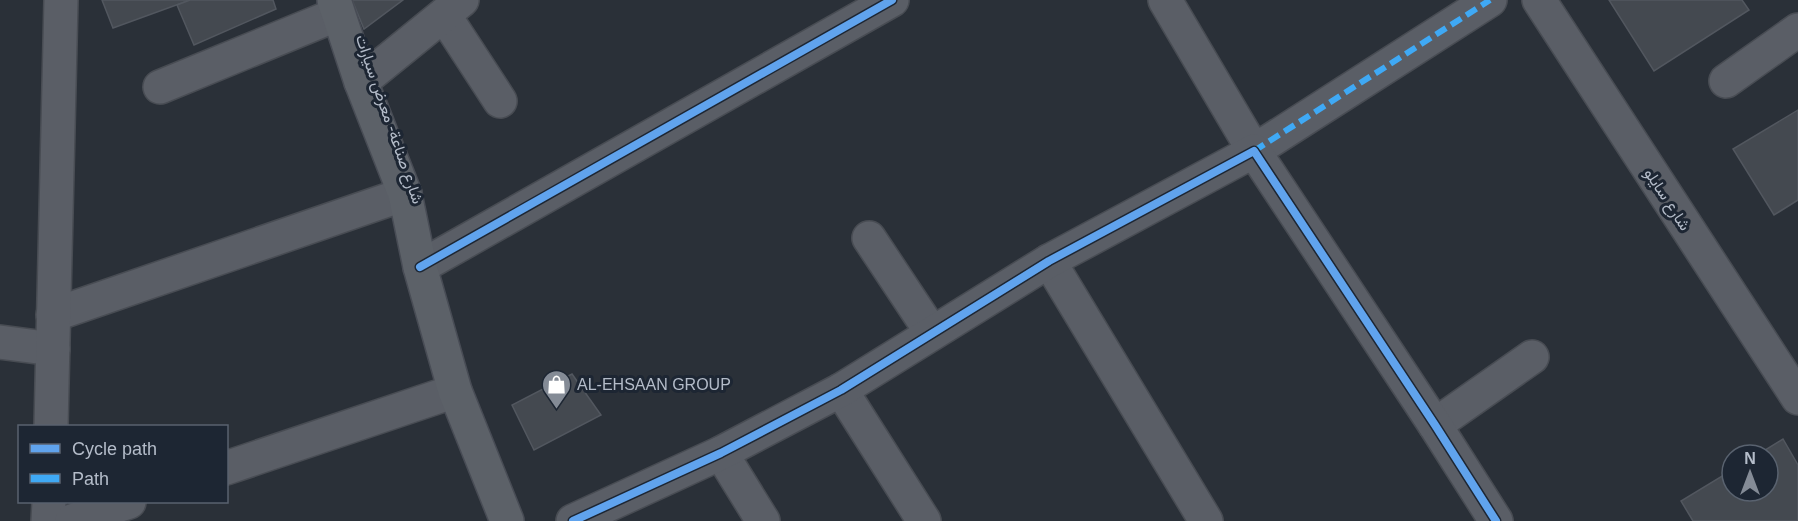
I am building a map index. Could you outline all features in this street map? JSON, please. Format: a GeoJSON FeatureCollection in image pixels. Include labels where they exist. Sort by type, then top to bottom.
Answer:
{"type":"FeatureCollection","features":[{"type":"Feature","properties":{"kind":"main road","name":"شارع صناعة- معرض سيارات"},"geometry":{"type":"LineString","coordinates":[[336,7],[361,82],[405,194],[420,267],[455,391],[507,521]]}},
{"type":"Feature","properties":{"kind":"street"},"geometry":{"type":"LineString","coordinates":[[51,425],[61,0]]}},
{"type":"Feature","properties":{"kind":"street"},"geometry":{"type":"LineString","coordinates":[[420,267],[892,0]]}},
{"type":"Feature","properties":{"kind":"street"},"geometry":{"type":"LineString","coordinates":[[1165,0],[1254,151],[1496,521]]}},
{"type":"Feature","properties":{"kind":"street"},"geometry":{"type":"LineString","coordinates":[[573,521],[721,453],[841,390],[1049,261],[1254,151],[1490,0]]}},
{"type":"Feature","properties":{"kind":"street","name":"شارع سايلو"},"geometry":{"type":"LineString","coordinates":[[1539,0],[1798,398]]}},
{"type":"Feature","properties":{"kind":"street"},"geometry":{"type":"LineString","coordinates":[[160,87],[336,7]]}},
{"type":"Feature","properties":{"kind":"street"},"geometry":{"type":"LineString","coordinates":[[361,82],[453,8],[500,101]]}},
{"type":"Feature","properties":{"kind":"street"},"geometry":{"type":"LineString","coordinates":[[1726,81],[1798,30]]}},
{"type":"Feature","properties":{"kind":"street"},"geometry":{"type":"LineString","coordinates":[[53,315],[405,194]]}},
{"type":"Feature","properties":{"kind":"street"},"geometry":{"type":"LineString","coordinates":[[869,238],[932,333]]}},
{"type":"Feature","properties":{"kind":"street"},"geometry":{"type":"LineString","coordinates":[[1049,261],[1206,521]]}},
{"type":"Feature","properties":{"kind":"street"},"geometry":{"type":"LineString","coordinates":[[0,342],[53,349]]}},
{"type":"Feature","properties":{"kind":"street"},"geometry":{"type":"LineString","coordinates":[[1435,425],[1532,357]]}},
{"type":"Feature","properties":{"kind":"street"},"geometry":{"type":"LineString","coordinates":[[841,390],[924,521]]}},
{"type":"Feature","properties":{"kind":"street"},"geometry":{"type":"LineString","coordinates":[[228,467],[455,391]]}},
{"type":"Feature","properties":{"kind":"street"},"geometry":{"type":"LineString","coordinates":[[721,453],[763,521]]}},
{"type":"Feature","properties":{"kind":"street"},"geometry":{"type":"LineString","coordinates":[[48,503],[48,521]]}},
{"type":"Feature","properties":{"kind":"street"},"geometry":{"type":"LineString","coordinates":[[72,521],[123,503]]}},
{"type":"Feature","properties":{"kind":"building"},"geometry":{"type":"Polygon","coordinates":[[[102,0],[190,0],[113,28],[102,0]]]}},
{"type":"Feature","properties":{"kind":"building"},"geometry":{"type":"Polygon","coordinates":[[[190,0],[273,0],[276,9],[194,45],[177,5],[190,0]]]}},
{"type":"Feature","properties":{"kind":"building"},"geometry":{"type":"Polygon","coordinates":[[[352,0],[403,0],[364,29],[352,0]]]}},
{"type":"Feature","properties":{"kind":"building"},"geometry":{"type":"Polygon","coordinates":[[[1609,0],[1742,0],[1749,10],[1654,71],[1609,0]]]}},
{"type":"Feature","properties":{"kind":"building"},"geometry":{"type":"Polygon","coordinates":[[[1798,110],[1798,200],[1774,215],[1733,149],[1798,110]]]}},
{"type":"Feature","properties":{"kind":"building","name":"AL-EHSAAN GROUP"},"geometry":{"type":"Polygon","coordinates":[[[572,374],[601,415],[534,450],[512,405],[572,374]]]}},
{"type":"Feature","properties":{"kind":"building"},"geometry":{"type":"Polygon","coordinates":[[[1783,439],[1798,465],[1798,521],[1693,521],[1681,501],[1720,477],[1720,503],[1780,503],[1780,443],[1776,443],[1783,439]]]}},
{"type":"Feature","properties":{"kind":"marked path"},"geometry":{"type":"LineString","coordinates":[[1254,151],[1490,0]]}},
{"type":"Feature","properties":{"kind":"cycle path"},"geometry":{"type":"LineString","coordinates":[[420,267],[892,0]]}},
{"type":"Feature","properties":{"kind":"cycle path"},"geometry":{"type":"LineString","coordinates":[[573,521],[721,453],[841,390],[1049,261],[1254,151],[1496,521]]}},
{"type":"Feature","properties":{"kind":"place","name":"AL-EHSAAN GROUP"},"geometry":{"type":"Point","coordinates":[556,410]}}]}
